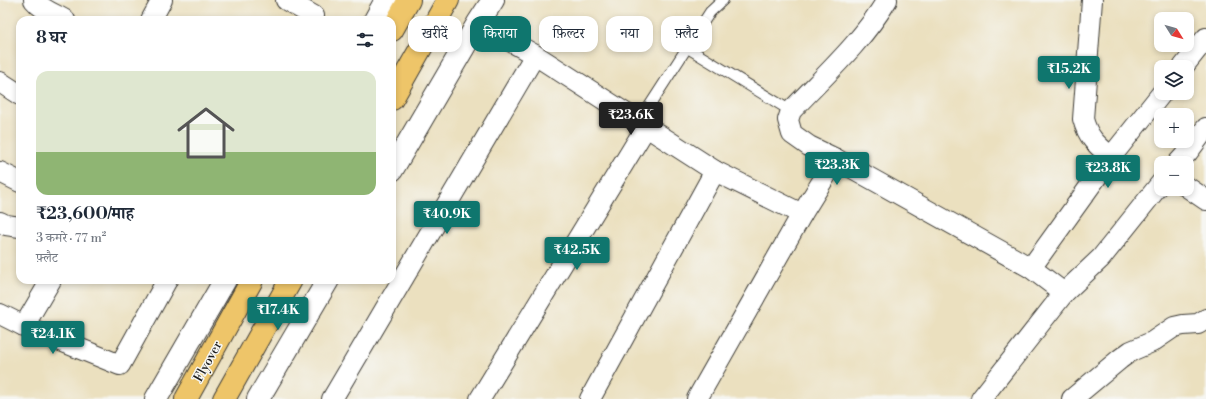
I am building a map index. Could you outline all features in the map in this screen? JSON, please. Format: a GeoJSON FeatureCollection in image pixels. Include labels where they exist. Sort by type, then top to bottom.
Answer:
{"type":"FeatureCollection","features":[{"type":"Feature","properties":{"kind":"highway"},"geometry":{"type":"LineString","coordinates":[[396,23],[409,0]]}},
{"type":"Feature","properties":{"kind":"highway"},"geometry":{"type":"LineString","coordinates":[[396,92],[448,0]]}},
{"type":"Feature","properties":{"kind":"highway","name":"Flyover"},"geometry":{"type":"LineString","coordinates":[[186,399],[250,284]]}},
{"type":"Feature","properties":{"kind":"highway"},"geometry":{"type":"LineString","coordinates":[[224,399],[289,284]]}},
{"type":"Feature","properties":{"kind":"street"},"geometry":{"type":"LineString","coordinates":[[34,0],[43,8],[58,16]]}},
{"type":"Feature","properties":{"kind":"street"},"geometry":{"type":"LineString","coordinates":[[153,16],[162,0]]}},
{"type":"Feature","properties":{"kind":"street"},"geometry":{"type":"LineString","coordinates":[[286,0],[316,12]]}},
{"type":"Feature","properties":{"kind":"street"},"geometry":{"type":"LineString","coordinates":[[377,16],[386,0]]}},
{"type":"Feature","properties":{"kind":"street"},"geometry":{"type":"LineString","coordinates":[[483,16],[493,0]]}},
{"type":"Feature","properties":{"kind":"street"},"geometry":{"type":"LineString","coordinates":[[887,0],[857,42],[791,111],[788,120],[792,134],[809,146],[836,159],[1031,268],[1064,293]]}},
{"type":"Feature","properties":{"kind":"street"},"geometry":{"type":"LineString","coordinates":[[1092,0],[1083,119],[1085,128],[1092,141],[1111,157]]}},
{"type":"Feature","properties":{"kind":"street"},"geometry":{"type":"LineString","coordinates":[[396,163],[470,37]]}},
{"type":"Feature","properties":{"kind":"street"},"geometry":{"type":"LineString","coordinates":[[1189,60],[1206,38]]}},
{"type":"Feature","properties":{"kind":"street"},"geometry":{"type":"LineString","coordinates":[[530,52],[715,171],[802,214]]}},
{"type":"Feature","properties":{"kind":"street"},"geometry":{"type":"LineString","coordinates":[[332,399],[535,55]]}},
{"type":"Feature","properties":{"kind":"street"},"geometry":{"type":"LineString","coordinates":[[0,82],[16,92]]}},
{"type":"Feature","properties":{"kind":"street"},"geometry":{"type":"LineString","coordinates":[[1031,268],[1111,157],[1156,100]]}},
{"type":"Feature","properties":{"kind":"street"},"geometry":{"type":"LineString","coordinates":[[480,399],[643,125]]}},
{"type":"Feature","properties":{"kind":"street"},"geometry":{"type":"LineString","coordinates":[[1184,156],[1206,128]]}},
{"type":"Feature","properties":{"kind":"street"},"geometry":{"type":"LineString","coordinates":[[697,399],[802,214],[836,159]]}},
{"type":"Feature","properties":{"kind":"street"},"geometry":{"type":"LineString","coordinates":[[590,399],[715,171]]}},
{"type":"Feature","properties":{"kind":"street"},"geometry":{"type":"LineString","coordinates":[[0,172],[16,180]]}},
{"type":"Feature","properties":{"kind":"street"},"geometry":{"type":"LineString","coordinates":[[981,399],[1064,293],[1101,258],[1154,192]]}},
{"type":"Feature","properties":{"kind":"street"},"geometry":{"type":"LineString","coordinates":[[1194,192],[1206,200]]}},
{"type":"Feature","properties":{"kind":"street"},"geometry":{"type":"LineString","coordinates":[[0,222],[6,225],[16,226]]}},
{"type":"Feature","properties":{"kind":"street"},"geometry":{"type":"LineString","coordinates":[[24,326],[49,284]]}},
{"type":"Feature","properties":{"kind":"street"},"geometry":{"type":"LineString","coordinates":[[0,314],[24,326],[120,365],[165,284]]}},
{"type":"Feature","properties":{"kind":"street"},"geometry":{"type":"LineString","coordinates":[[156,399],[223,284]]}},
{"type":"Feature","properties":{"kind":"street"},"geometry":{"type":"LineString","coordinates":[[258,399],[326,284]]}},
{"type":"Feature","properties":{"kind":"street"},"geometry":{"type":"LineString","coordinates":[[1072,399],[1131,351],[1152,342],[1174,327],[1198,322],[1206,337]]}},
{"type":"Feature","properties":{"kind":"lane"},"geometry":{"type":"LineString","coordinates":[[707,16],[724,0]]}},
{"type":"Feature","properties":{"kind":"lane"},"geometry":{"type":"LineString","coordinates":[[643,125],[683,52]]}},
{"type":"Feature","properties":{"kind":"lane"},"geometry":{"type":"LineString","coordinates":[[694,52],[791,111]]}}]}
